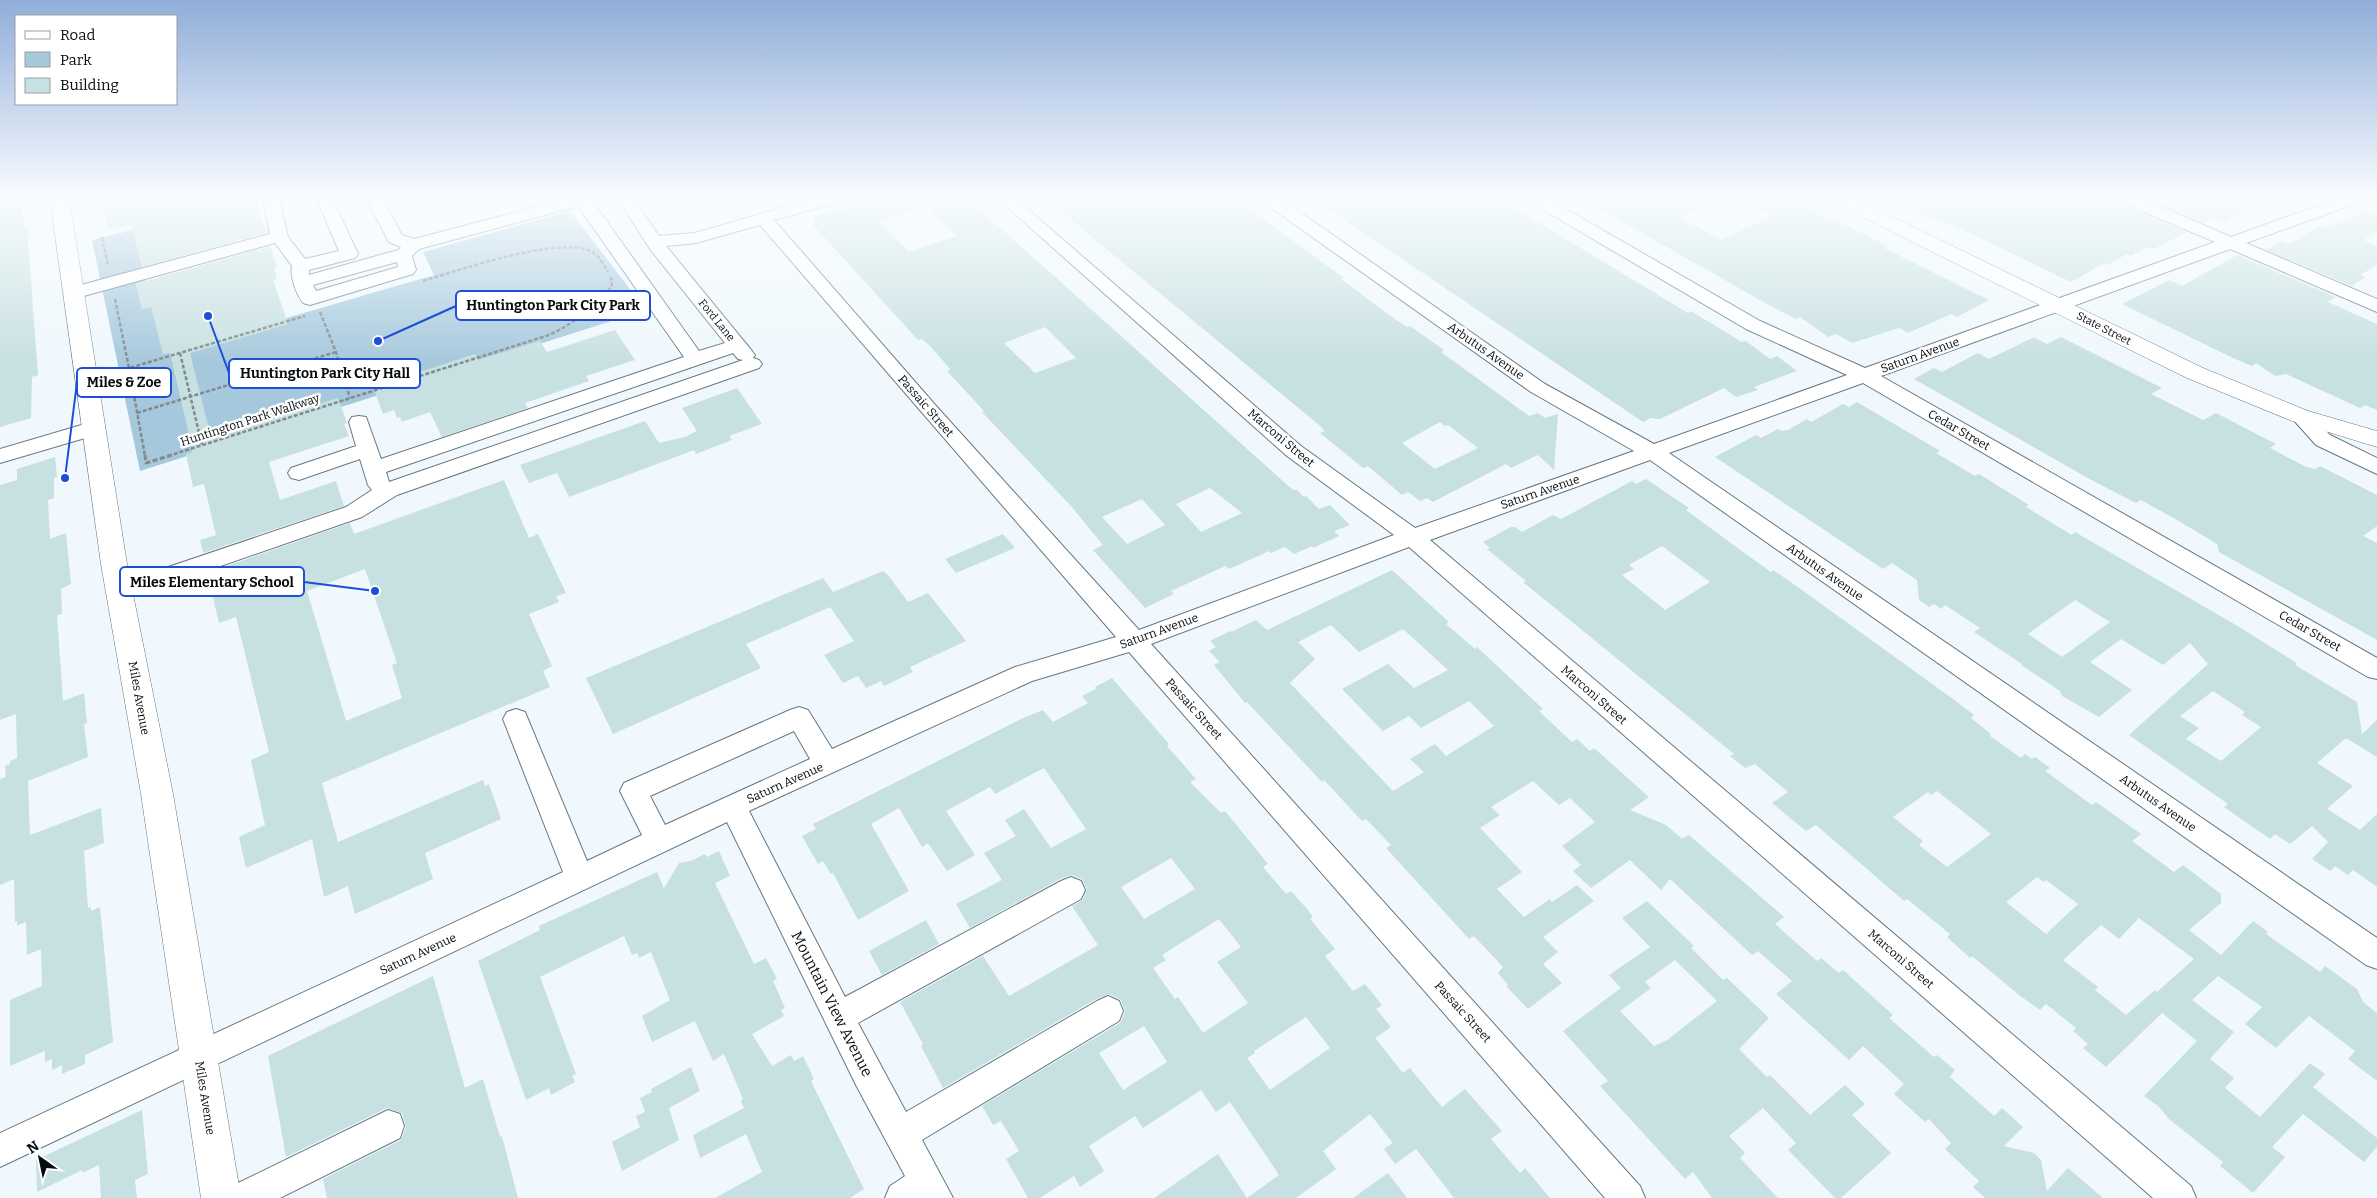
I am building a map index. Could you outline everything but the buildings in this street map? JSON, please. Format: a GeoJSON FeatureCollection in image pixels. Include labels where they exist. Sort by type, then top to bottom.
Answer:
{"type":"FeatureCollection","features":[{"type":"Feature","properties":{"kind":"main road","name":"Miles Avenue"},"geometry":{"type":"LineString","coordinates":[[67,254],[120,592],[157,794],[221,1198]]}},
{"type":"Feature","properties":{"kind":"main road","name":"State Street"},"geometry":{"type":"LineString","coordinates":[[1953,254],[2195,373],[2300,416],[2377,439]]}},
{"type":"Feature","properties":{"kind":"street"},"geometry":{"type":"LineString","coordinates":[[73,293],[217,254]]}},
{"type":"Feature","properties":{"kind":"street"},"geometry":{"type":"LineString","coordinates":[[289,254],[301,274],[310,298],[407,270],[409,254]]}},
{"type":"Feature","properties":{"kind":"street"},"geometry":{"type":"LineString","coordinates":[[301,274],[312,264],[349,254]]}},
{"type":"Feature","properties":{"kind":"street"},"geometry":{"type":"LineString","coordinates":[[624,254],[696,359]]}},
{"type":"Feature","properties":{"kind":"street","name":"Ford Lane"},"geometry":{"type":"LineString","coordinates":[[389,490],[754,366],[664,254]]}},
{"type":"Feature","properties":{"kind":"street","name":"Passaic Street"},"geometry":{"type":"LineString","coordinates":[[794,254],[1134,641],[1628,1198]]}},
{"type":"Feature","properties":{"kind":"street","name":"Marconi Street"},"geometry":{"type":"LineString","coordinates":[[1069,254],[1294,451],[1412,537],[2179,1198]]}},
{"type":"Feature","properties":{"kind":"street","name":"Arbutus Avenue"},"geometry":{"type":"LineString","coordinates":[[1348,254],[1538,388],[1652,452],[2377,955]]}},
{"type":"Feature","properties":{"kind":"street","name":"Cedar Street"},"geometry":{"type":"LineString","coordinates":[[1632,254],[1753,325],[1864,376],[2377,670]]}},
{"type":"Feature","properties":{"kind":"street","name":"Saturn Avenue"},"geometry":{"type":"LineString","coordinates":[[0,1150],[733,806],[1024,674],[1134,641],[1412,537],[1864,376],[2196,254]]}},
{"type":"Feature","properties":{"kind":"street"},"geometry":{"type":"LineString","coordinates":[[2257,254],[2377,306]]}},
{"type":"Feature","properties":{"kind":"street"},"geometry":{"type":"LineString","coordinates":[[374,469],[737,345]]}},
{"type":"Feature","properties":{"kind":"street"},"geometry":{"type":"LineString","coordinates":[[2300,416],[2324,440],[2377,467]]}},
{"type":"Feature","properties":{"kind":"street"},"geometry":{"type":"LineString","coordinates":[[360,422],[380,489],[389,490]]}},
{"type":"Feature","properties":{"kind":"street"},"geometry":{"type":"LineString","coordinates":[[0,456],[95,428]]}},
{"type":"Feature","properties":{"kind":"street"},"geometry":{"type":"LineString","coordinates":[[299,473],[368,449]]}},
{"type":"Feature","properties":{"kind":"street"},"geometry":{"type":"LineString","coordinates":[[120,592],[354,512],[389,490]]}},
{"type":"Feature","properties":{"kind":"street"},"geometry":{"type":"LineString","coordinates":[[659,841],[634,791],[798,717],[827,764]]}},
{"type":"Feature","properties":{"kind":"street"},"geometry":{"type":"LineString","coordinates":[[516,719],[580,878]]}},
{"type":"Feature","properties":{"kind":"street","name":"Mountain View Avenue"},"geometry":{"type":"LineString","coordinates":[[733,806],[868,1076],[901,1134],[922,1193]]}},
{"type":"Feature","properties":{"kind":"street"},"geometry":{"type":"LineString","coordinates":[[838,1016],[1071,890]]}},
{"type":"Feature","properties":{"kind":"street"},"geometry":{"type":"LineString","coordinates":[[901,1134],[1108,1011]]}},
{"type":"Feature","properties":{"kind":"street"},"geometry":{"type":"LineString","coordinates":[[244,1198],[388,1126]]}},
{"type":"Feature","properties":{"kind":"path","name":"Huntington Park Walkway"},"geometry":{"type":"LineString","coordinates":[[105,254],[146,463],[549,335],[584,316],[606,295],[612,286],[613,279],[595,254]]}},
{"type":"Feature","properties":{"kind":"path","name":"Huntington Park Walkway"},"geometry":{"type":"LineString","coordinates":[[421,282],[522,254]]}},
{"type":"Feature","properties":{"kind":"path"},"geometry":{"type":"LineString","coordinates":[[329,309],[320,312],[336,352],[350,398]]}},
{"type":"Feature","properties":{"kind":"path"},"geometry":{"type":"LineString","coordinates":[[129,368],[310,314]]}},
{"type":"Feature","properties":{"kind":"path"},"geometry":{"type":"LineString","coordinates":[[137,413],[336,352]]}},
{"type":"Feature","properties":{"kind":"path"},"geometry":{"type":"LineString","coordinates":[[180,353],[202,445]]}},
{"type":"Feature","properties":{"kind":"green space"},"geometry":{"type":"Polygon","coordinates":[[[95,254],[139,254],[146,281],[136,284],[142,309],[154,306],[163,354],[434,275],[424,254],[603,254],[646,310],[140,471],[95,254]]]}},
{"type":"Feature","properties":{"kind":"place","name":"Huntington Park City Hall"},"geometry":{"type":"Point","coordinates":[208,316]}},
{"type":"Feature","properties":{"kind":"place","name":"Huntington Park City Park"},"geometry":{"type":"Point","coordinates":[378,341]}},
{"type":"Feature","properties":{"kind":"place","name":"Miles & Zoe"},"geometry":{"type":"Point","coordinates":[65,478]}},
{"type":"Feature","properties":{"kind":"place","name":"Miles Elementary School"},"geometry":{"type":"Point","coordinates":[375,591]}}]}
